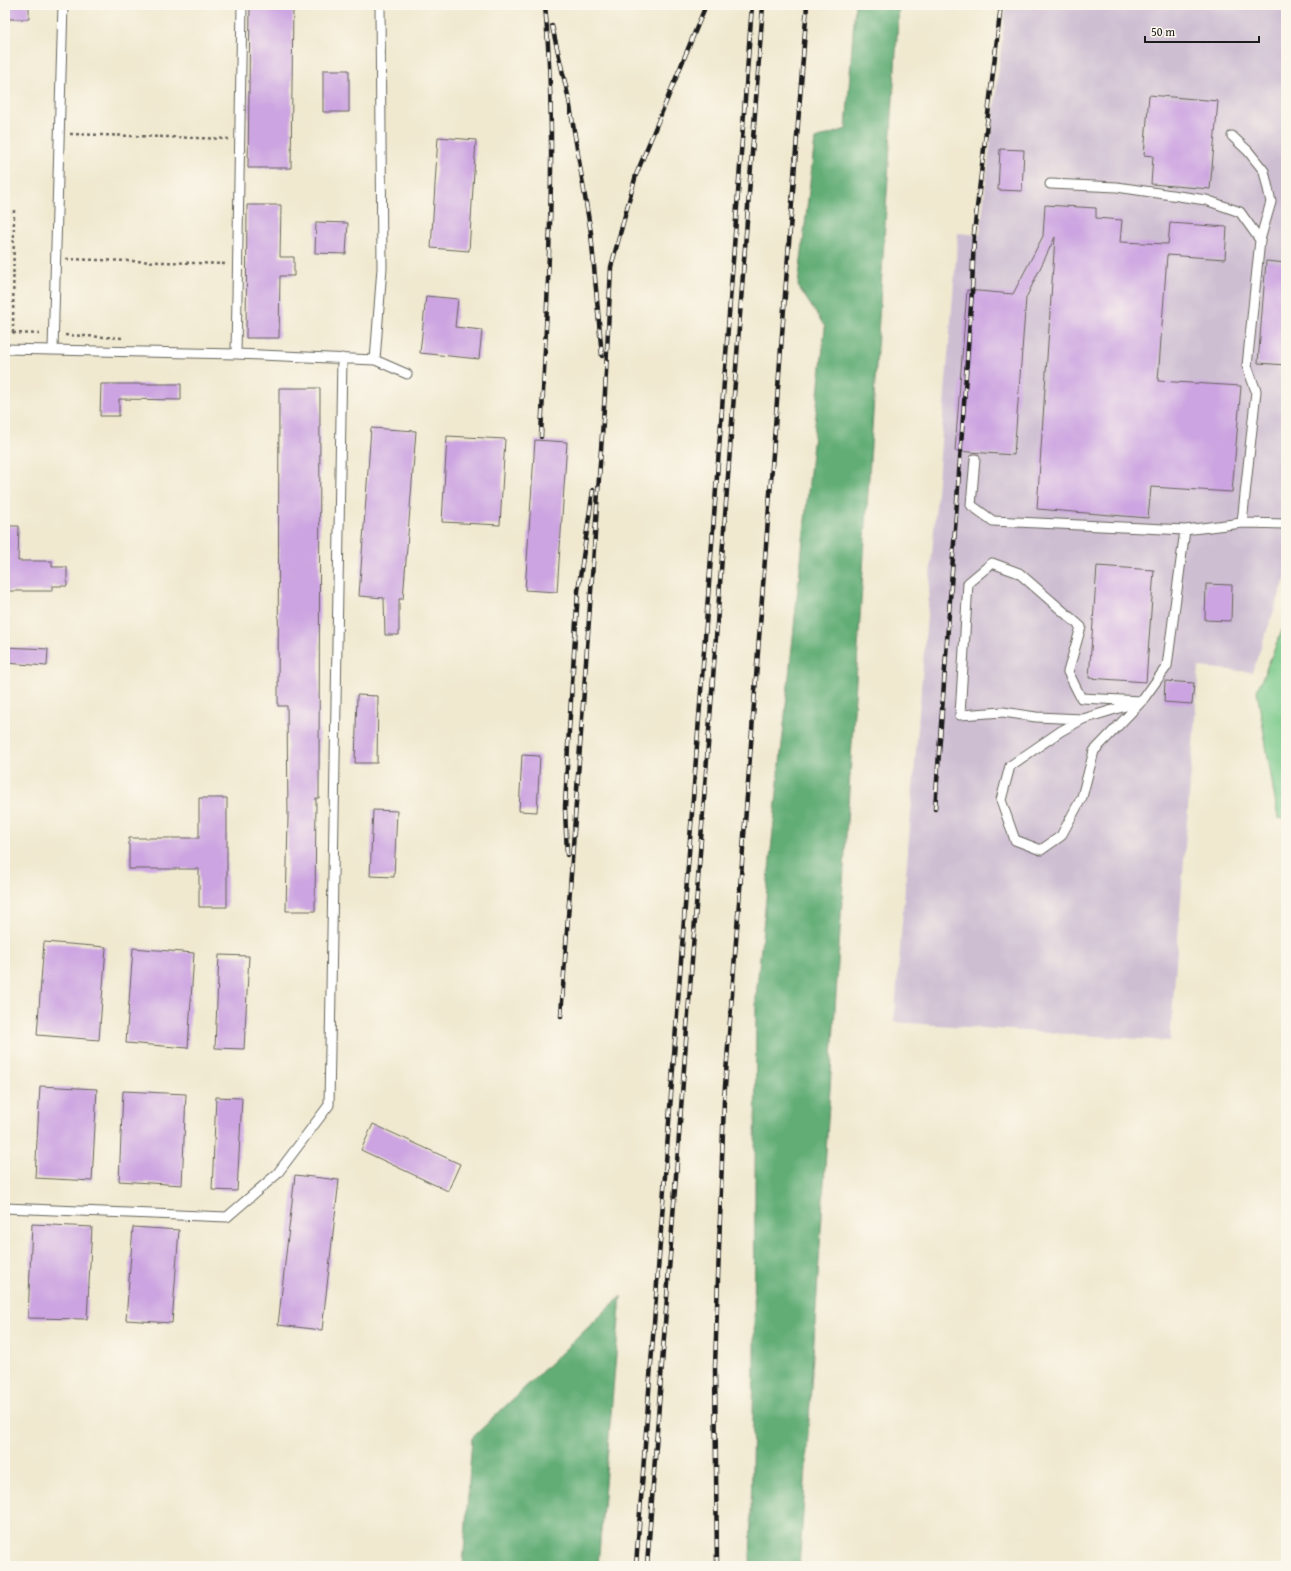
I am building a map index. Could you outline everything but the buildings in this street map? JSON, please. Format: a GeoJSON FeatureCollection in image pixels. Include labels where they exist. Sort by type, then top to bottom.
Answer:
{"type":"FeatureCollection","features":[{"type":"Feature","properties":{"kind":"lane"},"geometry":{"type":"LineString","coordinates":[[53,349],[63,5]]}},
{"type":"Feature","properties":{"kind":"lane"},"geometry":{"type":"LineString","coordinates":[[236,354],[242,5]]}},
{"type":"Feature","properties":{"kind":"lane"},"geometry":{"type":"LineString","coordinates":[[375,360],[382,268],[380,5]]}},
{"type":"Feature","properties":{"kind":"lane"},"geometry":{"type":"LineString","coordinates":[[1232,136],[1248,151],[1264,171],[1271,202],[1260,240],[1247,366],[1256,391],[1242,523]]}},
{"type":"Feature","properties":{"kind":"lane"},"geometry":{"type":"LineString","coordinates":[[1050,184],[1117,187],[1206,200],[1240,212],[1260,240]]}},
{"type":"Feature","properties":{"kind":"lane"},"geometry":{"type":"LineString","coordinates":[[9,349],[236,354],[375,360],[407,374]]}},
{"type":"Feature","properties":{"kind":"lane"},"geometry":{"type":"LineString","coordinates":[[5,1208],[227,1217],[277,1174],[329,1105],[342,358]]}},
{"type":"Feature","properties":{"kind":"lane"},"geometry":{"type":"LineString","coordinates":[[975,459],[971,505],[993,521],[1185,530],[1242,523],[1286,524]]}},
{"type":"Feature","properties":{"kind":"lane"},"geometry":{"type":"LineString","coordinates":[[1142,701],[1083,719],[1061,731],[1010,766],[1001,800],[1014,840],[1041,850],[1061,836],[1082,797],[1094,751],[1142,701],[1167,666],[1185,530]]}},
{"type":"Feature","properties":{"kind":"lane"},"geometry":{"type":"LineString","coordinates":[[1083,719],[1036,717],[1003,712],[960,715],[968,583],[992,563],[1019,573],[1080,627],[1068,672],[1081,698],[1142,701]]}},
{"type":"Feature","properties":{"kind":"path"},"geometry":{"type":"LineString","coordinates":[[59,133],[240,139]]}},
{"type":"Feature","properties":{"kind":"path"},"geometry":{"type":"LineString","coordinates":[[9,349],[14,208]]}},
{"type":"Feature","properties":{"kind":"path"},"geometry":{"type":"LineString","coordinates":[[55,259],[238,264]]}},
{"type":"Feature","properties":{"kind":"shaded area"},"geometry":{"type":"Polygon","coordinates":[[[1006,5],[1286,5],[1286,577],[1252,672],[1199,667],[1170,1041],[894,1022],[958,233],[980,235],[1006,5]]]}},
{"type":"Feature","properties":{"kind":"green space"},"geometry":{"type":"Polygon","coordinates":[[[855,5],[899,5],[803,1513],[799,1566],[750,1566],[754,1365],[756,996],[825,327],[798,286],[815,139],[846,129],[855,5]]]}},
{"type":"Feature","properties":{"kind":"green space"},"geometry":{"type":"Polygon","coordinates":[[[1286,621],[1286,819],[1278,818],[1257,691],[1286,621]]]}},
{"type":"Feature","properties":{"kind":"green space"},"geometry":{"type":"Polygon","coordinates":[[[621,1296],[598,1566],[463,1566],[472,1438],[621,1296]]]}},
{"type":"Feature","properties":{"kind":"railway"},"geometry":{"type":"LineString","coordinates":[[541,437],[551,167],[551,113],[545,5]]}},
{"type":"Feature","properties":{"kind":"railway"},"geometry":{"type":"LineString","coordinates":[[561,1016],[605,393],[611,267],[636,175],[706,5]]}},
{"type":"Feature","properties":{"kind":"railway"},"geometry":{"type":"LineString","coordinates":[[636,1566],[752,5]]}},
{"type":"Feature","properties":{"kind":"railway"},"geometry":{"type":"LineString","coordinates":[[647,1566],[763,5]]}},
{"type":"Feature","properties":{"kind":"railway"},"geometry":{"type":"LineString","coordinates":[[717,1566],[715,1367],[724,1100],[807,5]]}},
{"type":"Feature","properties":{"kind":"railway"},"geometry":{"type":"LineString","coordinates":[[935,809],[972,291],[974,233],[1001,5]]}},
{"type":"Feature","properties":{"kind":"railway"},"geometry":{"type":"LineString","coordinates":[[552,26],[569,100],[591,233],[602,356]]}},
{"type":"Feature","properties":{"kind":"railway"},"geometry":{"type":"LineString","coordinates":[[567,855],[565,808],[578,591],[593,490]]}}]}
